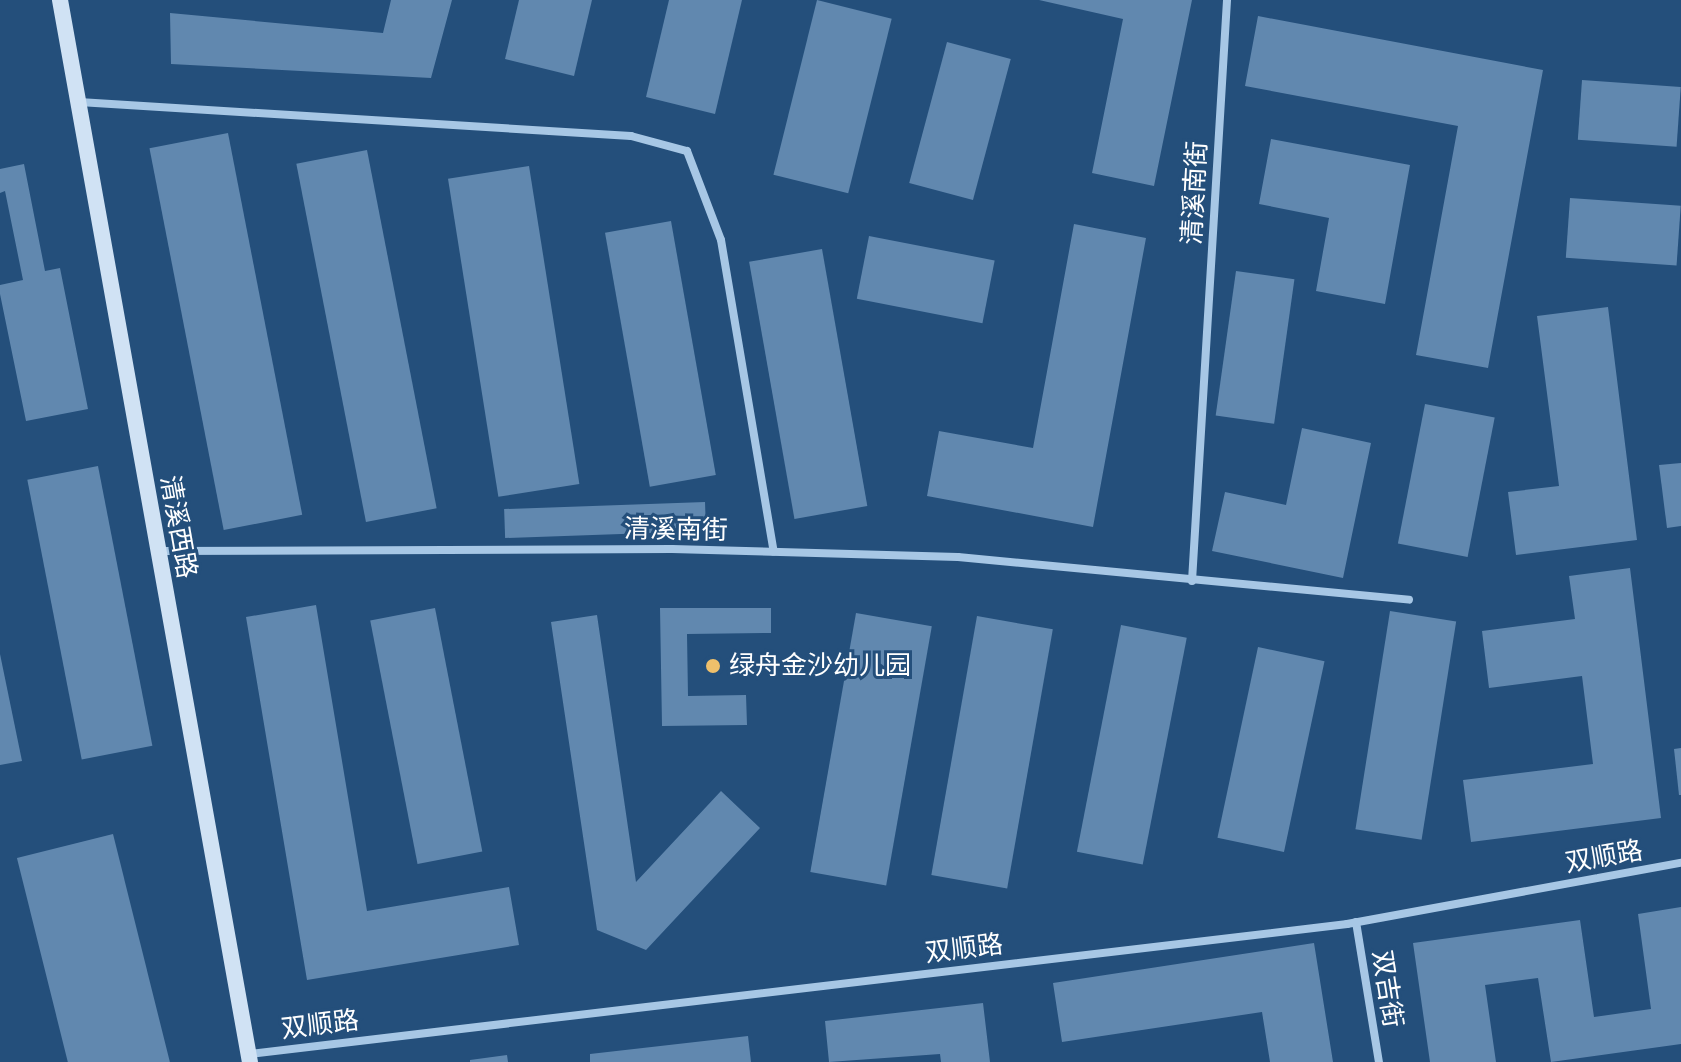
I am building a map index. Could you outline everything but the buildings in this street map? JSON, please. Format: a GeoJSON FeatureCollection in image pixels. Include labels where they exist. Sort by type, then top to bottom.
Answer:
{"type":"FeatureCollection","features":[{"type":"Feature","properties":{"kind":"street","name":"清溪西路"},"geometry":{"type":"LineString","coordinates":[[60,0],[249,1058]]}},
{"type":"Feature","properties":{"kind":"street","name":"清溪南街"},"geometry":{"type":"LineString","coordinates":[[1192,581],[1227,0]]}},
{"type":"Feature","properties":{"kind":"street"},"geometry":{"type":"LineString","coordinates":[[78,102],[631,136],[687,151],[721,240],[774,552]]}},
{"type":"Feature","properties":{"kind":"street","name":"清溪南街"},"geometry":{"type":"LineString","coordinates":[[158,551],[774,552],[958,557],[1409,600]]}},
{"type":"Feature","properties":{"kind":"street","name":"双顺路"},"geometry":{"type":"LineString","coordinates":[[249,1058],[1356,922],[1681,863]]}},
{"type":"Feature","properties":{"kind":"street","name":"双吉街"},"geometry":{"type":"LineString","coordinates":[[1356,922],[1379,1062]]}},
{"type":"Feature","properties":{"kind":"place","name":"绿舟金沙幼儿园"},"geometry":{"type":"Point","coordinates":[713,666]}}]}
